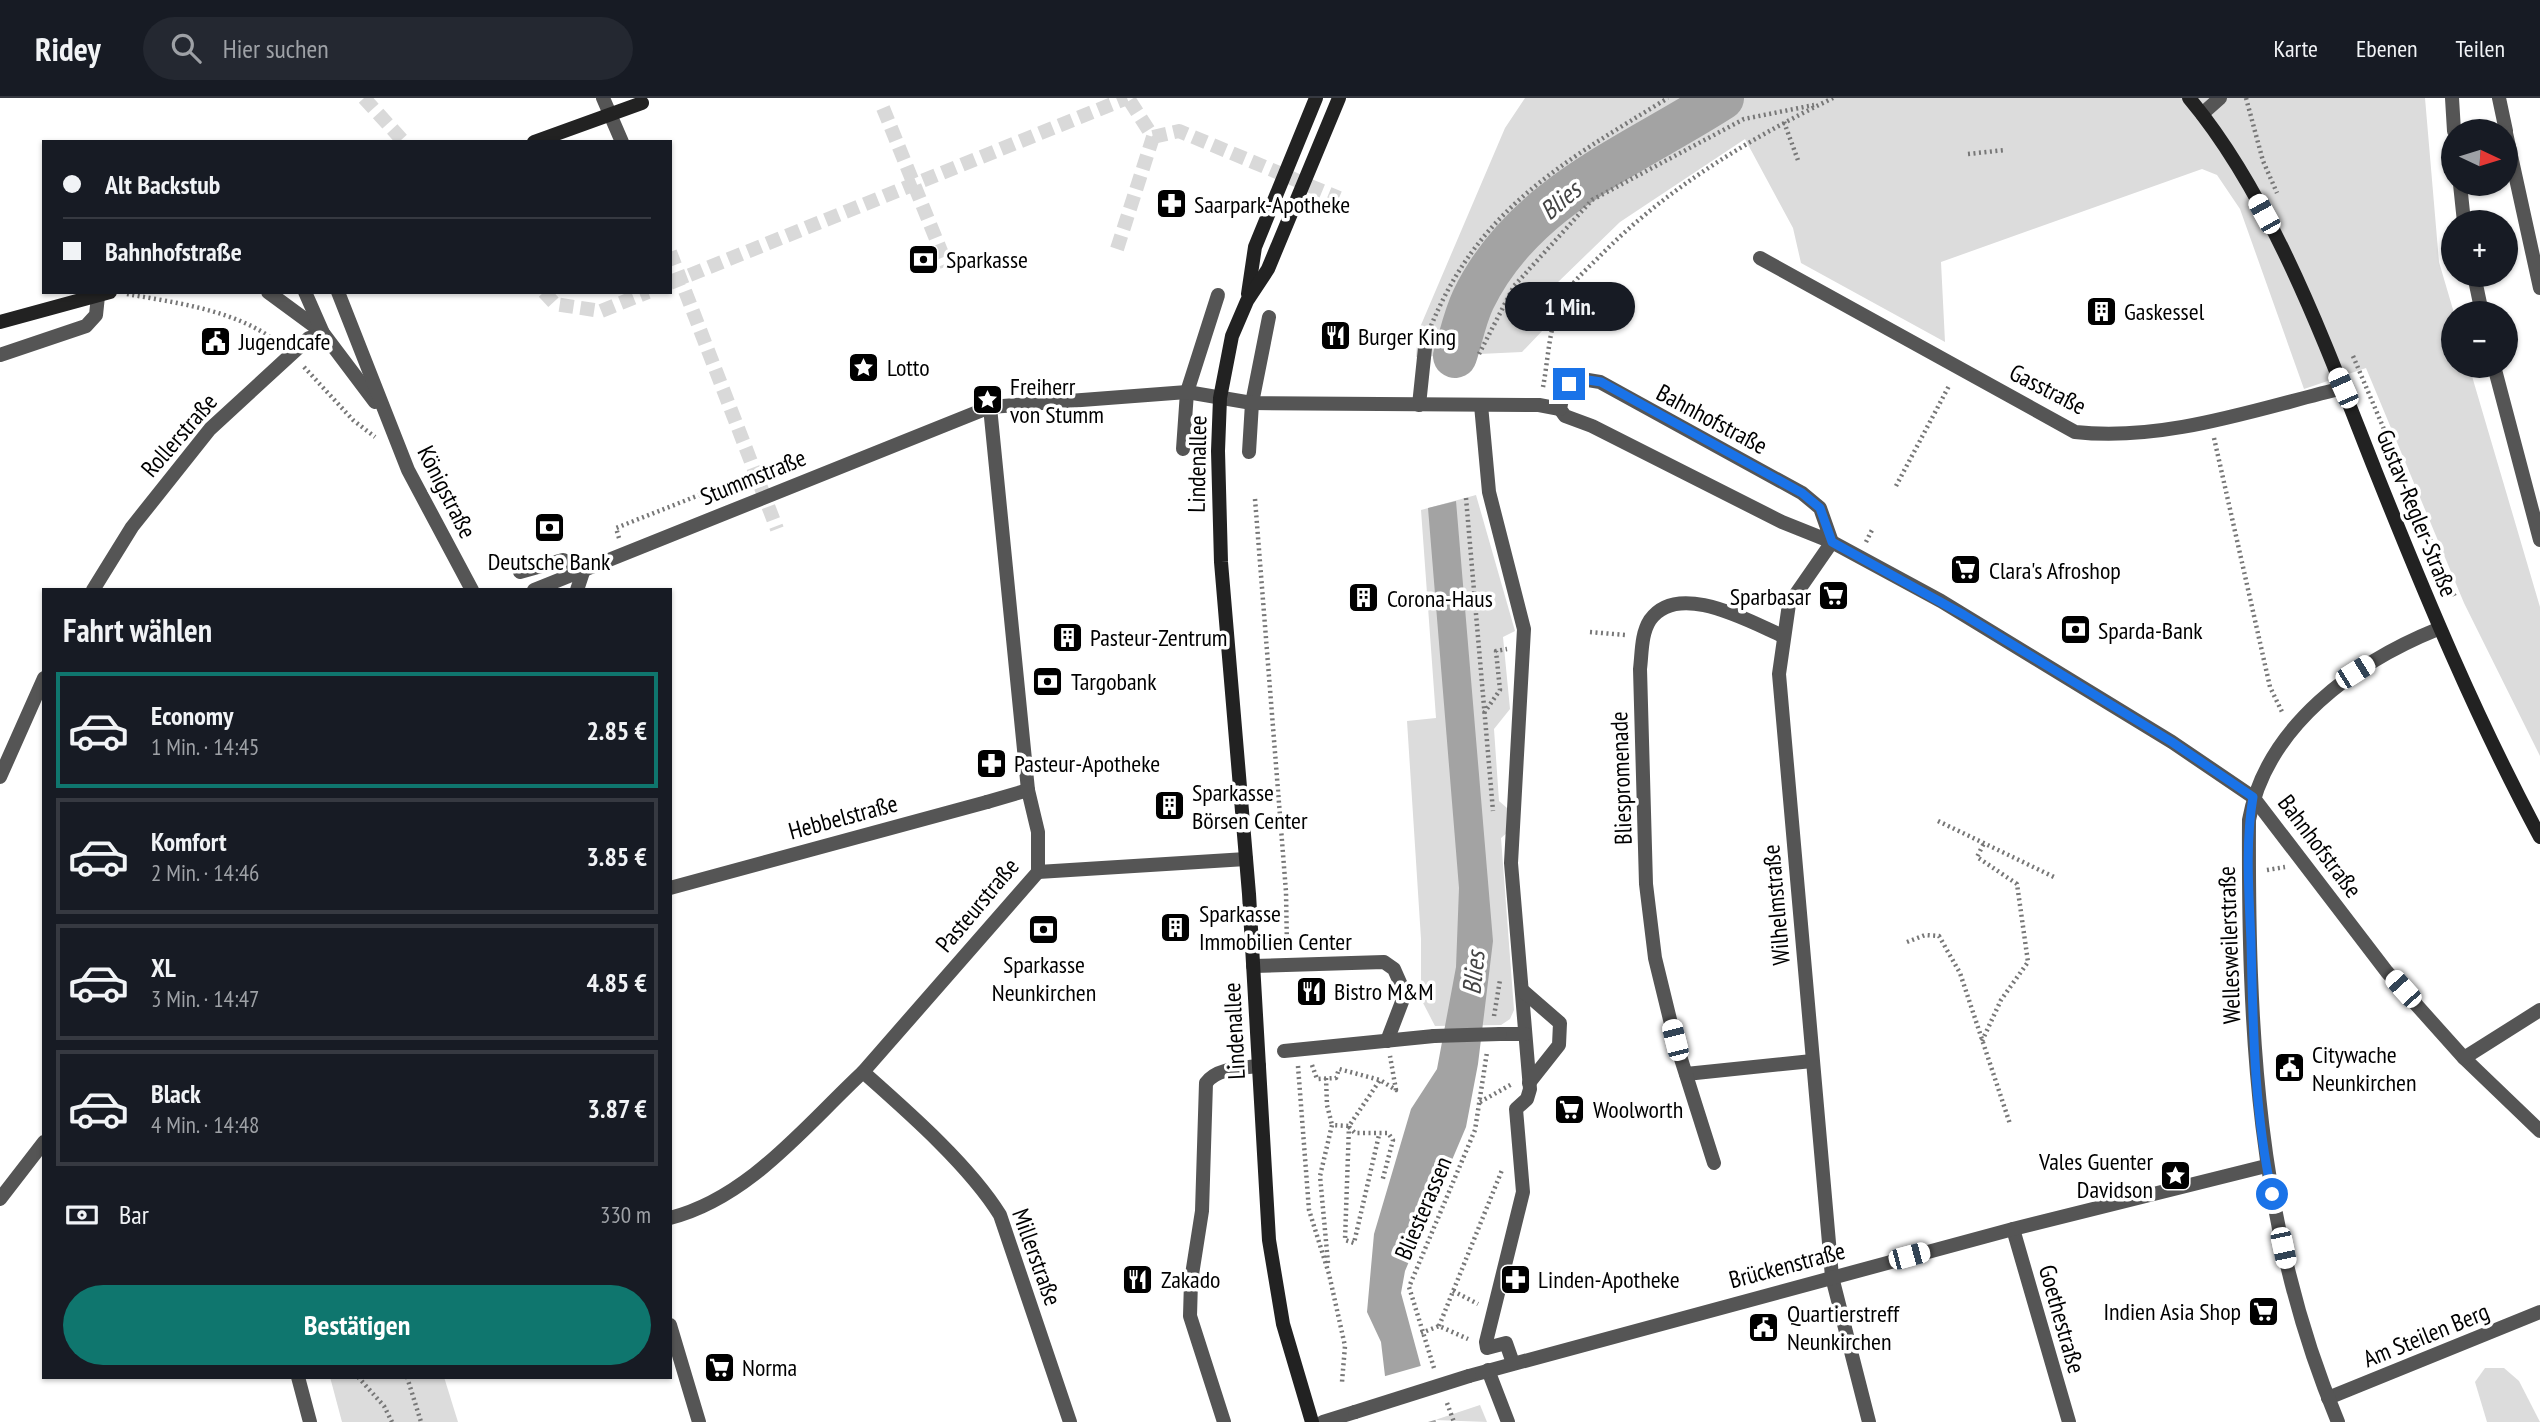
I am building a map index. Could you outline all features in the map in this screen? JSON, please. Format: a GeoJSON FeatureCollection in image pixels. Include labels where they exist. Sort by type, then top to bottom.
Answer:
{"type":"FeatureCollection","features":[{"type":"Feature","properties":{"kind":"main road","name":"Lindenallee"},"geometry":{"type":"LineString","coordinates":[[1247,301],[1255,247],[1316,98]]}},
{"type":"Feature","properties":{"kind":"main road","name":"Lindenallee"},"geometry":{"type":"LineString","coordinates":[[1312,1422],[1283,1324],[1269,1240],[1246,859],[1221,562],[1218,501],[1220,398],[1232,336],[1247,301],[1268,269],[1339,98]]}},
{"type":"Feature","properties":{"kind":"main road","name":"Gustav-Regler-Straße"},"geometry":{"type":"LineString","coordinates":[[2189,98],[2243,176],[2274,233],[2343,388],[2438,629],[2540,836]]}},
{"type":"Feature","properties":{"kind":"main road"},"geometry":{"type":"LineString","coordinates":[[539,140],[648,100]]}},
{"type":"Feature","properties":{"kind":"main road"},"geometry":{"type":"LineString","coordinates":[[0,322],[104,294]]}},
{"type":"Feature","properties":{"kind":"street"},"geometry":{"type":"LineString","coordinates":[[603,98],[621,140]]}},
{"type":"Feature","properties":{"kind":"street"},"geometry":{"type":"LineString","coordinates":[[2202,114],[2220,98]]}},
{"type":"Feature","properties":{"kind":"street"},"geometry":{"type":"LineString","coordinates":[[2452,98],[2453,119]]}},
{"type":"Feature","properties":{"kind":"street"},"geometry":{"type":"LineString","coordinates":[[2499,98],[2503,119]]}},
{"type":"Feature","properties":{"kind":"street"},"geometry":{"type":"LineString","coordinates":[[2518,187],[2540,288]]}},
{"type":"Feature","properties":{"kind":"street","name":"Gasstraße"},"geometry":{"type":"LineString","coordinates":[[1760,258],[2075,432],[2114,436],[2210,420],[2343,388]]}},
{"type":"Feature","properties":{"kind":"street"},"geometry":{"type":"LineString","coordinates":[[0,355],[86,326],[96,315],[104,294]]}},
{"type":"Feature","properties":{"kind":"street"},"geometry":{"type":"LineString","coordinates":[[271,294],[323,332]]}},
{"type":"Feature","properties":{"kind":"street","name":"Königstraße"},"geometry":{"type":"LineString","coordinates":[[306,294],[323,332],[384,414]]}},
{"type":"Feature","properties":{"kind":"street","name":"Königstraße"},"geometry":{"type":"LineString","coordinates":[[339,294],[384,414],[414,480],[471,588]]}},
{"type":"Feature","properties":{"kind":"street"},"geometry":{"type":"LineString","coordinates":[[1183,449],[1187,392],[1217,295]]}},
{"type":"Feature","properties":{"kind":"street"},"geometry":{"type":"LineString","coordinates":[[1249,452],[1252,403],[1269,317]]}},
{"type":"Feature","properties":{"kind":"street","name":"Rollerstraße"},"geometry":{"type":"LineString","coordinates":[[94,588],[132,527],[210,429],[309,338],[323,332]]}},
{"type":"Feature","properties":{"kind":"street"},"geometry":{"type":"LineString","coordinates":[[1419,405],[1425,348]]}},
{"type":"Feature","properties":{"kind":"street"},"geometry":{"type":"LineString","coordinates":[[2497,378],[2540,540]]}},
{"type":"Feature","properties":{"kind":"street","name":"Bahnhofstraße"},"geometry":{"type":"LineString","coordinates":[[1560,409],[1569,384],[1582,379],[1601,382],[1802,493],[1820,508],[1832,542]]}},
{"type":"Feature","properties":{"kind":"street","name":"Bahnhofstraße"},"geometry":{"type":"LineString","coordinates":[[1187,392],[1252,403],[1539,405],[1560,409],[1564,416],[1609,434],[1782,522],[1832,542],[1964,615],[2172,742],[2253,797],[2387,972],[2463,1059],[2540,1131]]}},
{"type":"Feature","properties":{"kind":"street","name":"Stummstraße"},"geometry":{"type":"LineString","coordinates":[[539,588],[990,407],[1187,392]]}},
{"type":"Feature","properties":{"kind":"street"},"geometry":{"type":"LineString","coordinates":[[1481,405],[1489,492],[1524,629],[1521,647],[1515,836],[1511,863],[1525,1034],[1527,1099],[1516,1110],[1523,1192],[1486,1342],[1487,1348],[1506,1343],[1513,1363]]}},
{"type":"Feature","properties":{"kind":"street","name":"Pasteurstraße"},"geometry":{"type":"LineString","coordinates":[[672,1217],[699,1210],[728,1195],[863,1072],[1038,872],[1038,832],[1028,790],[990,407]]}},
{"type":"Feature","properties":{"kind":"street","name":"Wilhelmstraße"},"geometry":{"type":"LineString","coordinates":[[1832,542],[1789,604],[1780,674],[1832,1277],[1869,1422]]}},
{"type":"Feature","properties":{"kind":"street"},"geometry":{"type":"LineString","coordinates":[[520,572],[564,560],[584,569],[578,588]]}},
{"type":"Feature","properties":{"kind":"street"},"geometry":{"type":"LineString","coordinates":[[1644,636],[1651,619],[1668,607],[1689,603],[1714,606],[1783,636]]}},
{"type":"Feature","properties":{"kind":"street","name":"Wellesweilerstraße"},"geometry":{"type":"LineString","coordinates":[[2338,1422],[2295,1303],[2266,1166],[2253,1022],[2249,859],[2253,797],[2265,770],[2296,727],[2355,672],[2397,646],[2438,629]]}},
{"type":"Feature","properties":{"kind":"street","name":"Bliespromenade"},"geometry":{"type":"LineString","coordinates":[[1644,636],[1640,669],[1646,884],[1655,958],[1686,1074],[1714,1163]]}},
{"type":"Feature","properties":{"kind":"street"},"geometry":{"type":"LineString","coordinates":[[0,777],[42,682]]}},
{"type":"Feature","properties":{"kind":"street","name":"Hebbelstraße"},"geometry":{"type":"LineString","coordinates":[[672,887],[1028,790]]}},
{"type":"Feature","properties":{"kind":"street"},"geometry":{"type":"LineString","coordinates":[[1038,872],[1246,859]]}},
{"type":"Feature","properties":{"kind":"street"},"geometry":{"type":"LineString","coordinates":[[1253,966],[1384,962],[1394,969],[1405,994],[1387,1041]]}},
{"type":"Feature","properties":{"kind":"street"},"geometry":{"type":"LineString","coordinates":[[1522,990],[1545,1016],[1560,1023],[1559,1045],[1526,1078]]}},
{"type":"Feature","properties":{"kind":"street"},"geometry":{"type":"LineString","coordinates":[[2463,1059],[2540,1010]]}},
{"type":"Feature","properties":{"kind":"street"},"geometry":{"type":"LineString","coordinates":[[1284,1051],[1308,1061],[1387,1041],[1434,1036],[1525,1034]]}},
{"type":"Feature","properties":{"kind":"street"},"geometry":{"type":"LineString","coordinates":[[1686,1074],[1812,1061]]}},
{"type":"Feature","properties":{"kind":"street"},"geometry":{"type":"LineString","coordinates":[[1224,1422],[1190,1316],[1191,1281],[1202,1210],[1206,1083],[1210,1077],[1234,1069],[1259,1066]]}},
{"type":"Feature","properties":{"kind":"street","name":"Millerstraße"},"geometry":{"type":"LineString","coordinates":[[863,1072],[907,1111],[989,1198],[1000,1215],[1070,1422]]}},
{"type":"Feature","properties":{"kind":"street"},"geometry":{"type":"LineString","coordinates":[[0,1199],[42,1145]]}},
{"type":"Feature","properties":{"kind":"street","name":"Brückenstraße"},"geometry":{"type":"LineString","coordinates":[[1323,1422],[1513,1363],[2013,1229],[2266,1166]]}},
{"type":"Feature","properties":{"kind":"street","name":"Goethestraße"},"geometry":{"type":"LineString","coordinates":[[2013,1229],[2069,1422]]}},
{"type":"Feature","properties":{"kind":"street","name":"Am Steilen Berg"},"geometry":{"type":"LineString","coordinates":[[2328,1398],[2540,1312]]}},
{"type":"Feature","properties":{"kind":"street"},"geometry":{"type":"LineString","coordinates":[[672,1332],[699,1422]]}},
{"type":"Feature","properties":{"kind":"street"},"geometry":{"type":"LineString","coordinates":[[1488,1370],[1508,1422]]}},
{"type":"Feature","properties":{"kind":"street"},"geometry":{"type":"LineString","coordinates":[[299,1379],[310,1422]]}},
{"type":"Feature","properties":{"kind":"path"},"geometry":{"type":"LineString","coordinates":[[1431,324],[1470,251],[1516,202],[1556,167],[1668,98]]}},
{"type":"Feature","properties":{"kind":"path"},"geometry":{"type":"LineString","coordinates":[[1539,405],[1559,306],[1570,286],[1622,233],[1684,183],[1784,122],[1833,98]]}},
{"type":"Feature","properties":{"kind":"path"},"geometry":{"type":"LineString","coordinates":[[1479,354],[1514,286],[1592,200],[1744,119],[1823,103]]}},
{"type":"Feature","properties":{"kind":"path"},"geometry":{"type":"LineString","coordinates":[[1784,122],[1799,163]]}},
{"type":"Feature","properties":{"kind":"path"},"geometry":{"type":"LineString","coordinates":[[1968,154],[2004,150]]}},
{"type":"Feature","properties":{"kind":"path"},"geometry":{"type":"LineString","coordinates":[[1896,486],[1958,368]]}},
{"type":"Feature","properties":{"kind":"path"},"geometry":{"type":"LineString","coordinates":[[2210,420],[2270,687],[2283,713],[2296,727]]}},
{"type":"Feature","properties":{"kind":"path"},"geometry":{"type":"LineString","coordinates":[[625,552],[616,528],[755,473]]}},
{"type":"Feature","properties":{"kind":"path"},"geometry":{"type":"LineString","coordinates":[[1466,498],[1494,824]]}},
{"type":"Feature","properties":{"kind":"path"},"geometry":{"type":"LineString","coordinates":[[1255,499],[1286,892],[1287,949]]}},
{"type":"Feature","properties":{"kind":"path"},"geometry":{"type":"LineString","coordinates":[[1590,632],[1644,636]]}},
{"type":"Feature","properties":{"kind":"path"},"geometry":{"type":"LineString","coordinates":[[1484,713],[1500,690],[1496,651],[1521,647]]}},
{"type":"Feature","properties":{"kind":"path"},"geometry":{"type":"LineString","coordinates":[[1938,821],[2054,877]]}},
{"type":"Feature","properties":{"kind":"path"},"geometry":{"type":"LineString","coordinates":[[1982,1042],[2001,1000],[2028,962],[2017,884],[1977,857],[1984,843]]}},
{"type":"Feature","properties":{"kind":"path"},"geometry":{"type":"LineString","coordinates":[[2266,870],[2280,869]]}},
{"type":"Feature","properties":{"kind":"path"},"geometry":{"type":"LineString","coordinates":[[1907,942],[1925,935],[1938,936],[1960,974],[2010,1124]]}},
{"type":"Feature","properties":{"kind":"path"},"geometry":{"type":"LineString","coordinates":[[1479,1102],[1494,1033],[1501,975]]}},
{"type":"Feature","properties":{"kind":"path"},"geometry":{"type":"LineString","coordinates":[[1308,1061],[1317,1079],[1336,1078],[1339,1069],[1380,1080],[1396,1090],[1392,1068]]}},
{"type":"Feature","properties":{"kind":"path"},"geometry":{"type":"LineString","coordinates":[[1308,1061],[1309,1210],[1329,1274],[1345,1346],[1342,1382]]}},
{"type":"Feature","properties":{"kind":"path"},"geometry":{"type":"LineString","coordinates":[[1479,1102],[1526,1078]]}},
{"type":"Feature","properties":{"kind":"path"},"geometry":{"type":"LineString","coordinates":[[1326,1079],[1327,1105],[1332,1125],[1320,1176],[1329,1274]]}},
{"type":"Feature","properties":{"kind":"path"},"geometry":{"type":"LineString","coordinates":[[1349,1126],[1380,1080]]}},
{"type":"Feature","properties":{"kind":"path"},"geometry":{"type":"LineString","coordinates":[[1502,1089],[1503,1103]]}},
{"type":"Feature","properties":{"kind":"path","name":"Bliesterassen"},"geometry":{"type":"LineString","coordinates":[[1468,1339],[1439,1326],[1421,1333],[1409,1287],[1475,1130],[1479,1102]]}},
{"type":"Feature","properties":{"kind":"path"},"geometry":{"type":"LineString","coordinates":[[1332,1125],[1349,1126],[1355,1133],[1379,1135]]}},
{"type":"Feature","properties":{"kind":"path","name":"Bliesterassen"},"geometry":{"type":"LineString","coordinates":[[1349,1126],[1345,1240],[1354,1243],[1379,1135],[1388,1133],[1393,1140],[1382,1182]]}},
{"type":"Feature","properties":{"kind":"path"},"geometry":{"type":"LineString","coordinates":[[1439,1326],[1507,1158]]}},
{"type":"Feature","properties":{"kind":"path"},"geometry":{"type":"LineString","coordinates":[[1452,1291],[1482,1306]]}},
{"type":"Feature","properties":{"kind":"path"},"geometry":{"type":"LineString","coordinates":[[360,1379],[384,1406],[392,1422]]}},
{"type":"Feature","properties":{"kind":"path"},"geometry":{"type":"LineString","coordinates":[[408,1379],[421,1422]]}},
{"type":"Feature","properties":{"kind":"shaded area"},"geometry":{"type":"Polygon","coordinates":[[[1525,98],[2425,98],[2441,287],[2446,287],[2450,301],[2441,301],[2441,378],[2473,378],[2540,607],[2540,756],[2464,603],[2366,368],[2304,389],[2240,209],[2217,175],[2202,169],[1941,262],[1945,342],[1801,263],[1793,228],[1745,139],[1620,222],[1556,284],[1544,329],[1522,352],[1416,357],[1418,332],[1505,128],[1525,98]]]}},
{"type":"Feature","properties":{"kind":"shaded area"},"geometry":{"type":"Polygon","coordinates":[[[1476,495],[1515,631],[1503,637],[1510,709],[1494,729],[1499,801],[1507,808],[1508,832],[1501,838],[1514,1010],[1510,1019],[1501,1025],[1435,1026],[1421,999],[1421,939],[1407,721],[1436,718],[1421,510],[1476,495]]]}},
{"type":"Feature","properties":{"kind":"shaded area"},"geometry":{"type":"Polygon","coordinates":[[[2485,1368],[2504,1368],[2519,1381],[2540,1422],[2487,1422],[2475,1382],[2485,1368]]]}},
{"type":"Feature","properties":{"kind":"shaded area"},"geometry":{"type":"Polygon","coordinates":[[[331,1379],[445,1379],[458,1422],[342,1422],[331,1379]]]}},
{"type":"Feature","properties":{"kind":"shaded area"},"geometry":{"type":"Polygon","coordinates":[[[1480,1405],[1487,1422],[1435,1420],[1480,1405]]]}},
{"type":"Feature","properties":{"kind":"water"},"geometry":{"type":"Polygon","coordinates":[[[1456,501],[1493,941],[1478,1064],[1466,1127],[1405,1271],[1401,1293],[1436,1422],[1401,1422],[1385,1376],[1381,1342],[1367,1312],[1374,1234],[1411,1109],[1437,1069],[1456,967],[1459,888],[1428,508],[1456,501]]]}},
{"type":"Feature","properties":{"kind":"pier"},"geometry":{"type":"Polygon","coordinates":[[[1424,1365],[1438,1419],[1428,1422],[1397,1422],[1382,1377],[1424,1365]]]}},
{"type":"Feature","properties":{"kind":"waterway","name":"Blies"},"geometry":{"type":"LineString","coordinates":[[1455,356],[1473,300],[1494,264],[1520,233],[1582,182],[1722,98]]}},
{"type":"Feature","properties":{"kind":"tunnel"},"geometry":{"type":"LineString","coordinates":[[364,98],[402,140]]}},
{"type":"Feature","properties":{"kind":"tunnel"},"geometry":{"type":"LineString","coordinates":[[672,282],[1127,98]]}},
{"type":"Feature","properties":{"kind":"tunnel"},"geometry":{"type":"LineString","coordinates":[[1117,249],[1153,137],[1128,98]]}},
{"type":"Feature","properties":{"kind":"tunnel"},"geometry":{"type":"LineString","coordinates":[[883,108],[947,266]]}},
{"type":"Feature","properties":{"kind":"tunnel"},"geometry":{"type":"LineString","coordinates":[[1153,137],[1179,131],[1339,198]]}},
{"type":"Feature","properties":{"kind":"tunnel"},"geometry":{"type":"LineString","coordinates":[[672,257],[777,529]]}},
{"type":"Feature","properties":{"kind":"tunnel"},"geometry":{"type":"LineString","coordinates":[[546,294],[555,304],[601,311],[643,294]]}},
{"type":"Feature","properties":{"kind":"place","name":"Saarpark-Apotheke"},"geometry":{"type":"Point","coordinates":[1171,204]}},
{"type":"Feature","properties":{"kind":"place","name":"Sparkasse"},"geometry":{"type":"Point","coordinates":[923,259]}},
{"type":"Feature","properties":{"kind":"place","name":"Gaskessel"},"geometry":{"type":"Point","coordinates":[2101,311]}},
{"type":"Feature","properties":{"kind":"place","name":"Burger King"},"geometry":{"type":"Point","coordinates":[1335,336]}},
{"type":"Feature","properties":{"kind":"place","name":"Jugendcafe"},"geometry":{"type":"Point","coordinates":[216,341]}},
{"type":"Feature","properties":{"kind":"place","name":"Lotto"},"geometry":{"type":"Point","coordinates":[864,367]}},
{"type":"Feature","properties":{"kind":"place","name":"Freiherr von Stumm"},"geometry":{"type":"Point","coordinates":[987,400]}},
{"type":"Feature","properties":{"kind":"place","name":"Deutsche Bank"},"geometry":{"type":"Point","coordinates":[549,527]}},
{"type":"Feature","properties":{"kind":"place","name":"Clara's Afroshop"},"geometry":{"type":"Point","coordinates":[1966,570]}},
{"type":"Feature","properties":{"kind":"place","name":"Sparbasar"},"geometry":{"type":"Point","coordinates":[1834,596]}},
{"type":"Feature","properties":{"kind":"place","name":"Corona-Haus"},"geometry":{"type":"Point","coordinates":[1364,598]}},
{"type":"Feature","properties":{"kind":"place","name":"Sparda-Bank"},"geometry":{"type":"Point","coordinates":[2075,630]}},
{"type":"Feature","properties":{"kind":"place","name":"Pasteur-Zentrum"},"geometry":{"type":"Point","coordinates":[1067,637]}},
{"type":"Feature","properties":{"kind":"place","name":"Targobank"},"geometry":{"type":"Point","coordinates":[1048,681]}},
{"type":"Feature","properties":{"kind":"place","name":"Pasteur-Apotheke"},"geometry":{"type":"Point","coordinates":[991,763]}},
{"type":"Feature","properties":{"kind":"place","name":"Sparkasse Börsen Center"},"geometry":{"type":"Point","coordinates":[1169,806]}},
{"type":"Feature","properties":{"kind":"place","name":"Sparkasse Immobilien Center"},"geometry":{"type":"Point","coordinates":[1176,927]}},
{"type":"Feature","properties":{"kind":"place","name":"Sparkasse Neunkirchen"},"geometry":{"type":"Point","coordinates":[1044,930]}},
{"type":"Feature","properties":{"kind":"place","name":"Bistro M&M"},"geometry":{"type":"Point","coordinates":[1311,991]}},
{"type":"Feature","properties":{"kind":"place","name":"Citywache Neunkirchen"},"geometry":{"type":"Point","coordinates":[2289,1068]}},
{"type":"Feature","properties":{"kind":"place","name":"Woolworth"},"geometry":{"type":"Point","coordinates":[1570,1109]}},
{"type":"Feature","properties":{"kind":"place","name":"Vales Guenter Davidson"},"geometry":{"type":"Point","coordinates":[2176,1175]}},
{"type":"Feature","properties":{"kind":"place","name":"Zakado"},"geometry":{"type":"Point","coordinates":[1138,1279]}},
{"type":"Feature","properties":{"kind":"place","name":"Linden-Apotheke"},"geometry":{"type":"Point","coordinates":[1515,1279]}},
{"type":"Feature","properties":{"kind":"place","name":"Indien Asia Shop"},"geometry":{"type":"Point","coordinates":[2264,1311]}},
{"type":"Feature","properties":{"kind":"place","name":"Quartierstreff Neunkirchen"},"geometry":{"type":"Point","coordinates":[1764,1327]}},
{"type":"Feature","properties":{"kind":"place","name":"Norma"},"geometry":{"type":"Point","coordinates":[719,1367]}},
{"type":"Feature","properties":{"kind":"route"},"geometry":{"type":"LineString","coordinates":[[1569,384],[1582,379],[1601,382],[1618,394],[1802,493],[1820,508],[1832,542],[1964,615],[2172,742],[2253,797],[2249,820],[2249,872],[2253,1022],[2266,1166],[2272,1194]]}}]}
